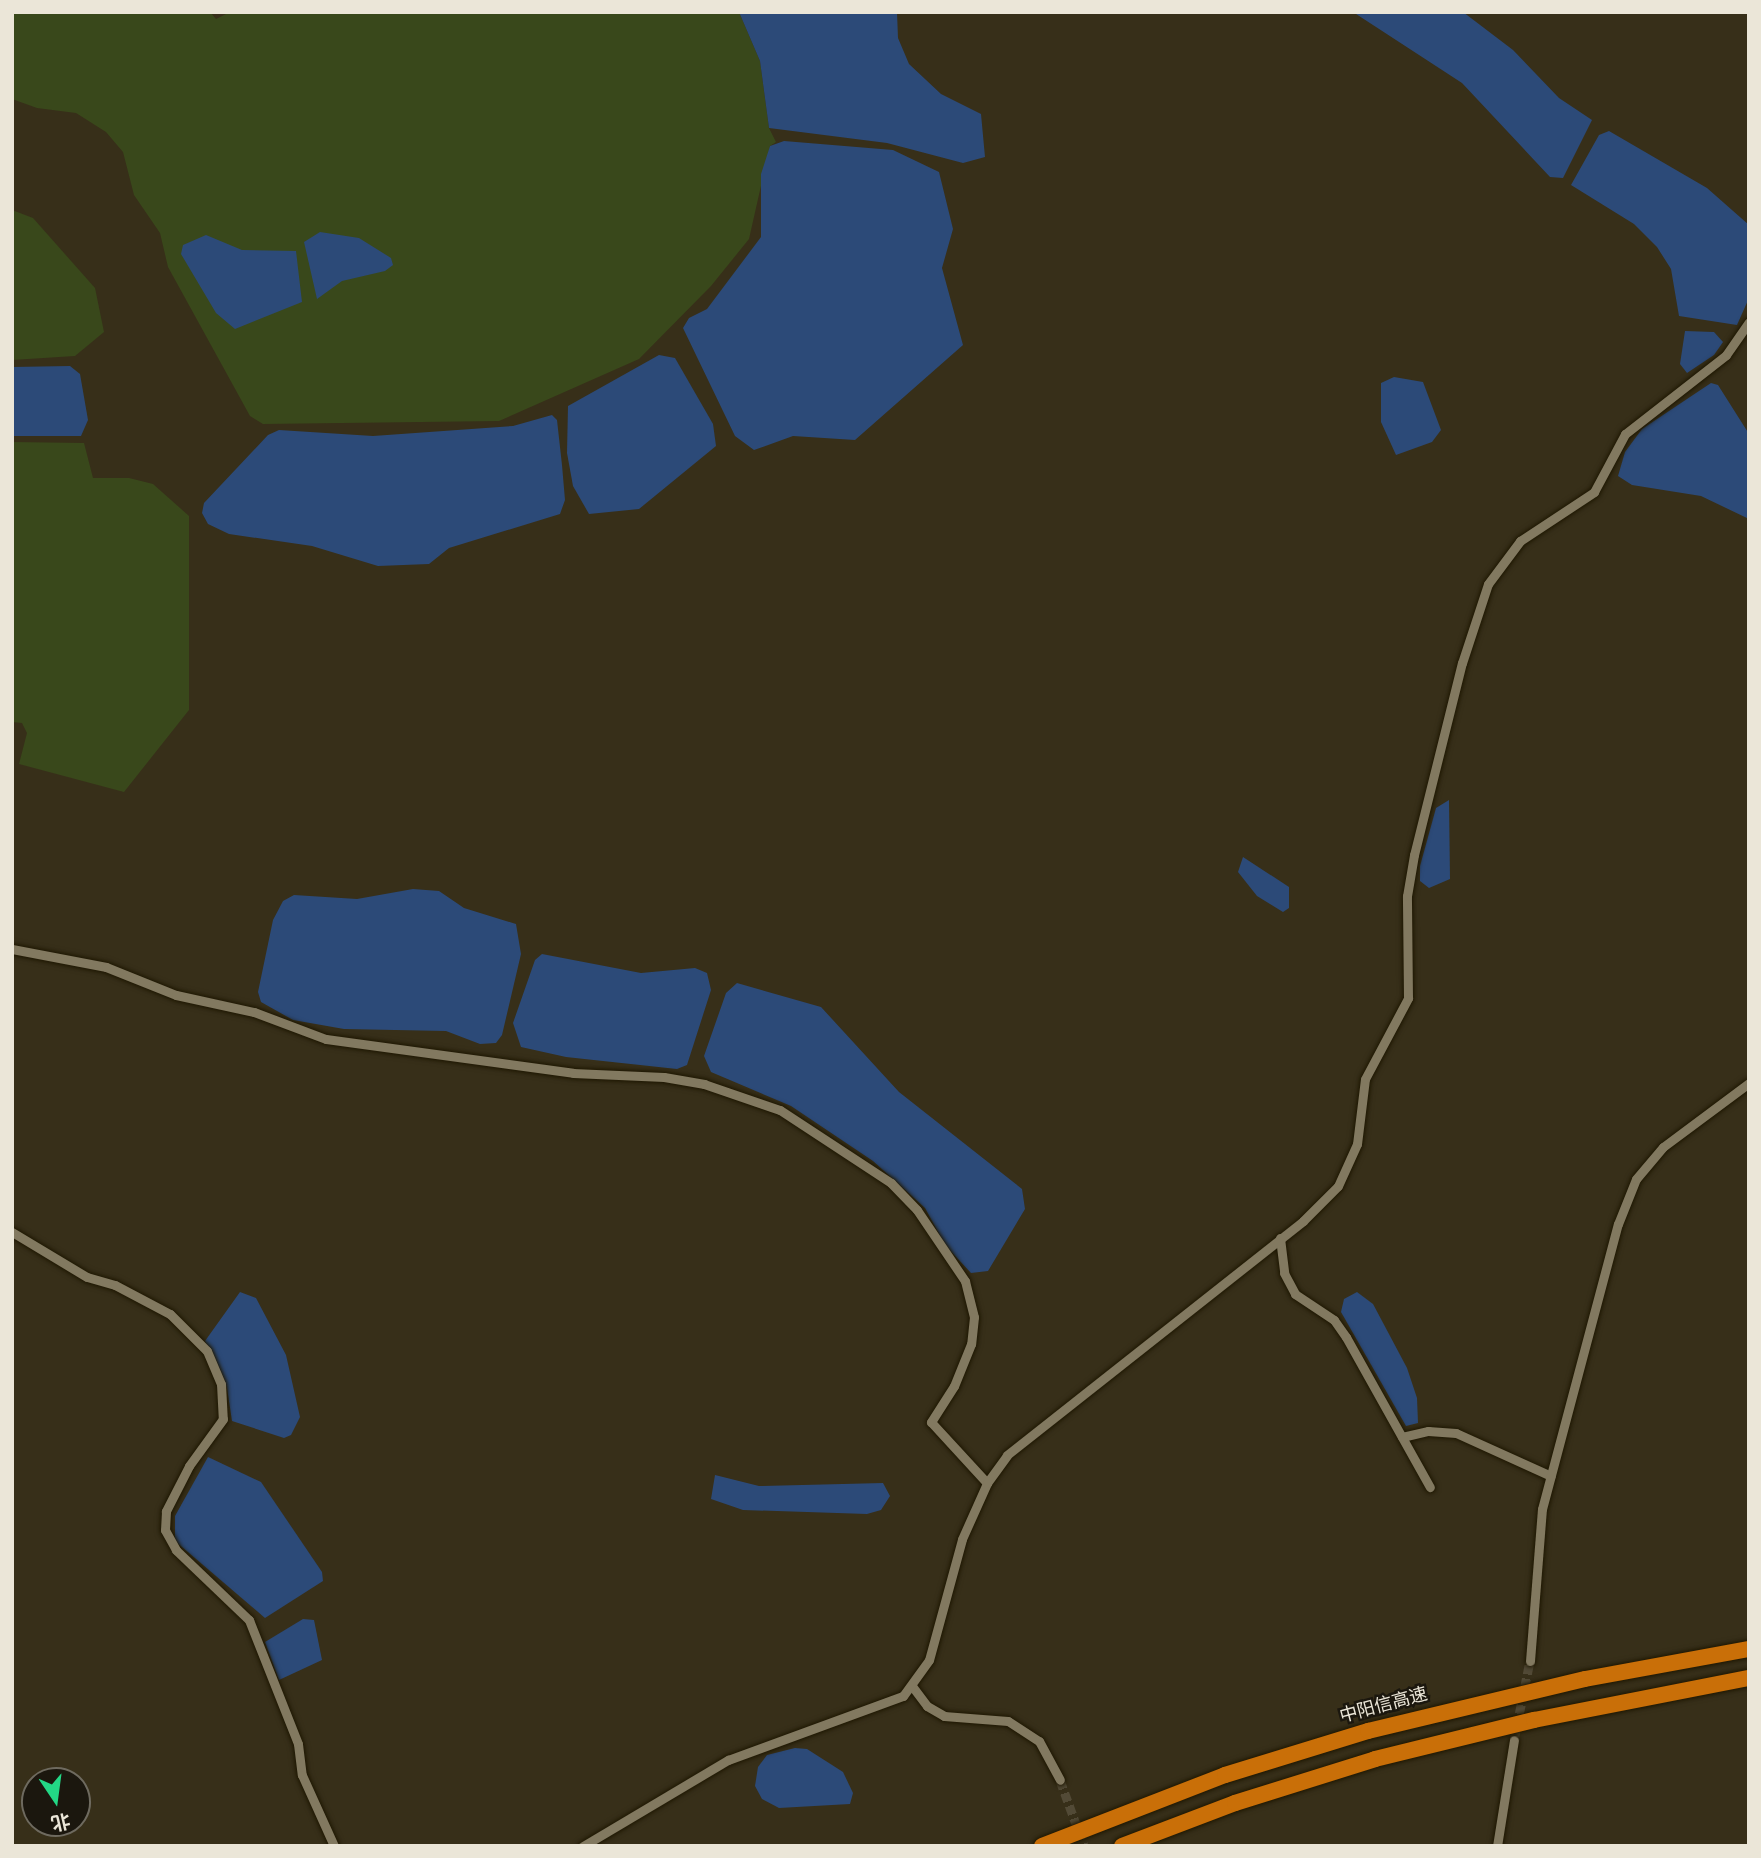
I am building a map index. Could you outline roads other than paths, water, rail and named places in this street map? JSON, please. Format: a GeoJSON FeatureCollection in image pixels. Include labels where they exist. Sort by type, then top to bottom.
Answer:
{"type":"FeatureCollection","features":[{"type":"Feature","properties":{"kind":"highway","name":"中阳信高速"},"geometry":{"type":"LineString","coordinates":[[1042,1846],[1226,1775],[1368,1731],[1550,1686],[1749,1648]]}},
{"type":"Feature","properties":{"kind":"highway"},"geometry":{"type":"LineString","coordinates":[[1122,1846],[1284,1786],[1388,1756],[1591,1708],[1749,1678]]}},
{"type":"Feature","properties":{"kind":"street"},"geometry":{"type":"LineString","coordinates":[[583,1846],[728,1760],[903,1696],[929,1660],[962,1538],[987,1483],[1032,1432],[1280,1238],[1329,1196],[1348,1170],[1357,1144],[1366,1079],[1408,998],[1407,896],[1414,856],[1462,663],[1488,584],[1520,541],[1594,492],[1621,438],[1633,425],[1726,355],[1749,322]]}},
{"type":"Feature","properties":{"kind":"street"},"geometry":{"type":"LineString","coordinates":[[12,949],[106,967],[176,995],[254,1012],[326,1040],[573,1073],[664,1077],[704,1084],[780,1110],[891,1183],[917,1210],[965,1282],[974,1317],[971,1343],[954,1386],[931,1422],[987,1483]]}},
{"type":"Feature","properties":{"kind":"street"},"geometry":{"type":"LineString","coordinates":[[1530,1661],[1537,1544],[1551,1476],[1618,1224],[1636,1179],[1663,1147],[1749,1083]]}},
{"type":"Feature","properties":{"kind":"street"},"geometry":{"type":"LineString","coordinates":[[12,1232],[87,1277],[115,1285],[170,1314],[207,1351],[221,1384],[223,1419],[189,1466],[166,1511],[165,1530],[176,1550],[249,1620],[298,1744],[302,1775],[334,1846]]}},
{"type":"Feature","properties":{"kind":"street"},"geometry":{"type":"LineString","coordinates":[[1280,1238],[1284,1273],[1295,1294],[1334,1320],[1430,1488]]}},
{"type":"Feature","properties":{"kind":"street"},"geometry":{"type":"LineString","coordinates":[[1402,1437],[1428,1431],[1456,1433],[1551,1476]]}},
{"type":"Feature","properties":{"kind":"street"},"geometry":{"type":"LineString","coordinates":[[912,1686],[927,1706],[944,1716],[1009,1721],[1038,1741],[1060,1780]]}},
{"type":"Feature","properties":{"kind":"street"},"geometry":{"type":"LineString","coordinates":[[1497,1846],[1514,1740]]}},
{"type":"Feature","properties":{"kind":"water"},"geometry":{"type":"Polygon","coordinates":[[[739,12],[897,12],[898,38],[909,64],[941,94],[981,114],[985,157],[963,163],[887,143],[769,128],[760,61],[739,12]]]}},
{"type":"Feature","properties":{"kind":"water"},"geometry":{"type":"Polygon","coordinates":[[[1353,12],[1463,12],[1513,50],[1559,98],[1592,120],[1563,178],[1550,177],[1462,83],[1353,12]]]}},
{"type":"Feature","properties":{"kind":"water"},"geometry":{"type":"Polygon","coordinates":[[[1609,131],[1707,188],[1749,225],[1749,298],[1737,325],[1679,316],[1671,269],[1657,247],[1634,224],[1571,185],[1599,135],[1609,131]]]}},
{"type":"Feature","properties":{"kind":"water"},"geometry":{"type":"Polygon","coordinates":[[[784,141],[893,150],[939,172],[953,229],[942,268],[963,345],[855,440],[793,436],[754,450],[735,436],[683,328],[689,318],[707,309],[761,237],[761,174],[770,146],[784,141]]]}},
{"type":"Feature","properties":{"kind":"water"},"geometry":{"type":"Polygon","coordinates":[[[320,232],[359,238],[391,258],[393,265],[385,271],[342,281],[317,299],[304,242],[320,232]]]}},
{"type":"Feature","properties":{"kind":"water"},"geometry":{"type":"Polygon","coordinates":[[[206,235],[242,250],[296,251],[302,302],[235,329],[216,313],[181,254],[183,245],[206,235]]]}},
{"type":"Feature","properties":{"kind":"water"},"geometry":{"type":"Polygon","coordinates":[[[1685,331],[1714,332],[1723,342],[1714,355],[1687,373],[1680,364],[1685,331]]]}},
{"type":"Feature","properties":{"kind":"water"},"geometry":{"type":"Polygon","coordinates":[[[659,355],[675,358],[713,424],[716,446],[639,509],[589,514],[573,486],[567,453],[568,406],[659,355]]]}},
{"type":"Feature","properties":{"kind":"water"},"geometry":{"type":"Polygon","coordinates":[[[70,366],[80,374],[88,420],[81,436],[12,436],[12,367],[70,366]]]}},
{"type":"Feature","properties":{"kind":"water"},"geometry":{"type":"Polygon","coordinates":[[[1394,377],[1423,382],[1441,430],[1432,442],[1396,455],[1381,422],[1381,383],[1394,377]]]}},
{"type":"Feature","properties":{"kind":"water"},"geometry":{"type":"Polygon","coordinates":[[[1711,383],[1718,385],[1749,434],[1749,519],[1701,496],[1632,485],[1618,476],[1625,452],[1642,429],[1711,383]]]}},
{"type":"Feature","properties":{"kind":"water"},"geometry":{"type":"Polygon","coordinates":[[[552,415],[557,420],[565,500],[560,514],[449,548],[429,564],[378,566],[312,546],[229,534],[208,524],[202,513],[204,503],[268,435],[279,430],[373,436],[513,426],[552,415]]]}},
{"type":"Feature","properties":{"kind":"water"},"geometry":{"type":"Polygon","coordinates":[[[1449,800],[1450,879],[1429,888],[1420,881],[1420,866],[1436,808],[1449,800]]]}},
{"type":"Feature","properties":{"kind":"water"},"geometry":{"type":"Polygon","coordinates":[[[1243,857],[1289,887],[1289,908],[1283,912],[1257,896],[1238,872],[1243,857]]]}},
{"type":"Feature","properties":{"kind":"water"},"geometry":{"type":"Polygon","coordinates":[[[413,889],[439,891],[464,908],[516,924],[521,954],[502,1035],[496,1043],[480,1044],[446,1031],[344,1029],[293,1020],[261,1002],[258,992],[273,920],[283,901],[294,895],[357,899],[413,889]]]}},
{"type":"Feature","properties":{"kind":"water"},"geometry":{"type":"Polygon","coordinates":[[[542,954],[641,973],[695,968],[707,973],[711,990],[687,1065],[677,1069],[566,1057],[521,1047],[513,1023],[535,960],[542,954]]]}},
{"type":"Feature","properties":{"kind":"water"},"geometry":{"type":"Polygon","coordinates":[[[737,983],[821,1007],[899,1092],[1022,1189],[1025,1209],[988,1271],[971,1273],[945,1245],[925,1208],[873,1161],[791,1106],[711,1072],[704,1056],[726,993],[737,983]]]}},
{"type":"Feature","properties":{"kind":"water"},"geometry":{"type":"Polygon","coordinates":[[[240,1292],[256,1298],[286,1355],[300,1417],[291,1435],[284,1438],[232,1421],[227,1388],[205,1341],[240,1292]]]}},
{"type":"Feature","properties":{"kind":"water"},"geometry":{"type":"Polygon","coordinates":[[[1357,1292],[1373,1304],[1407,1368],[1417,1398],[1418,1423],[1406,1426],[1341,1312],[1344,1299],[1357,1292]]]}},
{"type":"Feature","properties":{"kind":"water"},"geometry":{"type":"Polygon","coordinates":[[[208,1457],[261,1482],[322,1572],[323,1581],[265,1618],[175,1541],[175,1516],[208,1457]]]}},
{"type":"Feature","properties":{"kind":"water"},"geometry":{"type":"Polygon","coordinates":[[[715,1475],[759,1486],[883,1483],[890,1496],[881,1510],[867,1514],[743,1510],[711,1499],[715,1475]]]}},
{"type":"Feature","properties":{"kind":"water"},"geometry":{"type":"Polygon","coordinates":[[[303,1619],[314,1620],[322,1660],[279,1680],[265,1642],[303,1619]]]}},
{"type":"Feature","properties":{"kind":"water"},"geometry":{"type":"Polygon","coordinates":[[[795,1748],[807,1749],[843,1772],[853,1793],[850,1804],[779,1808],[762,1799],[755,1786],[758,1767],[767,1755],[795,1748]]]}},
{"type":"Feature","properties":{"kind":"tunnel"},"geometry":{"type":"LineString","coordinates":[[1514,1740],[1530,1661]]}},
{"type":"Feature","properties":{"kind":"tunnel"},"geometry":{"type":"LineString","coordinates":[[1060,1780],[1084,1846]]}}]}
